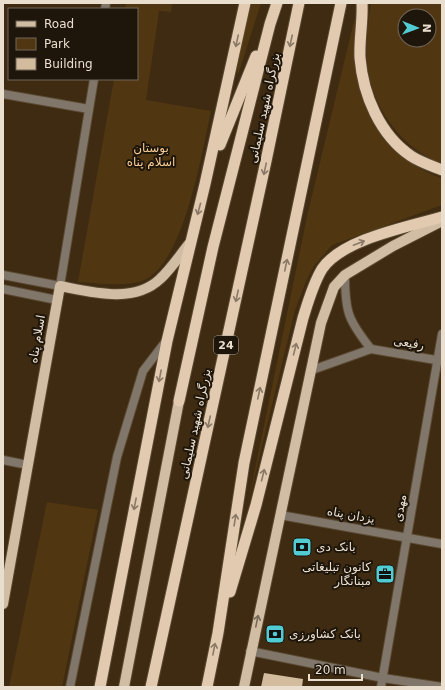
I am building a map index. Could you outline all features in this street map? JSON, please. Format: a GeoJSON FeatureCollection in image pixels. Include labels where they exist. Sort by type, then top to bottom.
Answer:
{"type":"FeatureCollection","features":[{"type":"Feature","properties":{"kind":"highway"},"geometry":{"type":"LineString","coordinates":[[100,687],[167,341],[189,244],[205,184],[245,3]]}},
{"type":"Feature","properties":{"kind":"highway"},"geometry":{"type":"LineString","coordinates":[[179,401],[213,247],[270,24],[277,3]]}},
{"type":"Feature","properties":{"kind":"highway","name":"بزرگراه شهید سلیمانی"},"geometry":{"type":"LineString","coordinates":[[150,687],[266,161],[298,3]]}},
{"type":"Feature","properties":{"kind":"highway"},"geometry":{"type":"LineString","coordinates":[[207,687],[218,633],[244,463],[341,3]]}},
{"type":"Feature","properties":{"kind":"highway"},"geometry":{"type":"LineString","coordinates":[[362,3],[360,57],[362,76],[367,95],[376,114],[393,139],[411,156],[442,170]]}},
{"type":"Feature","properties":{"kind":"highway"},"geometry":{"type":"LineString","coordinates":[[205,184],[231,116],[270,24]]}},
{"type":"Feature","properties":{"kind":"highway"},"geometry":{"type":"LineString","coordinates":[[218,633],[256,505],[303,318],[311,293],[323,269],[337,254],[355,243],[442,217]]}},
{"type":"Feature","properties":{"kind":"main road"},"geometry":{"type":"LineString","coordinates":[[244,687],[250,651],[321,323],[334,287],[345,275],[393,246],[442,221]]}},
{"type":"Feature","properties":{"kind":"main road"},"geometry":{"type":"LineString","coordinates":[[60,286],[94,293],[108,294],[140,290],[160,280],[189,244]]}},
{"type":"Feature","properties":{"kind":"main road","name":"اسلام پناه"},"geometry":{"type":"LineString","coordinates":[[3,604],[60,286]]}},
{"type":"Feature","properties":{"kind":"main road"},"geometry":{"type":"LineString","coordinates":[[124,687],[179,401]]}},
{"type":"Feature","properties":{"kind":"street","name":"اسلام پناه"},"geometry":{"type":"LineString","coordinates":[[60,286],[94,80]]}},
{"type":"Feature","properties":{"kind":"street"},"geometry":{"type":"LineString","coordinates":[[3,94],[89,109]]}},
{"type":"Feature","properties":{"kind":"street"},"geometry":{"type":"LineString","coordinates":[[3,275],[60,286]]}},
{"type":"Feature","properties":{"kind":"street"},"geometry":{"type":"LineString","coordinates":[[312,370],[371,348],[354,328],[345,302],[345,275]]}},
{"type":"Feature","properties":{"kind":"street"},"geometry":{"type":"LineString","coordinates":[[3,289],[57,300]]}},
{"type":"Feature","properties":{"kind":"street","name":"مهدی"},"geometry":{"type":"LineString","coordinates":[[381,687],[440,361],[442,334]]}},
{"type":"Feature","properties":{"kind":"street"},"geometry":{"type":"LineString","coordinates":[[70,687],[117,457],[143,371],[167,341]]}},
{"type":"Feature","properties":{"kind":"street","name":"رفیعی"},"geometry":{"type":"LineString","coordinates":[[371,348],[440,361]]}},
{"type":"Feature","properties":{"kind":"street"},"geometry":{"type":"LineString","coordinates":[[3,460],[28,464]]}},
{"type":"Feature","properties":{"kind":"street","name":"یزدان پناه"},"geometry":{"type":"LineString","coordinates":[[280,515],[442,544]]}},
{"type":"Feature","properties":{"kind":"street"},"geometry":{"type":"LineString","coordinates":[[250,651],[383,678],[442,687]]}},
{"type":"Feature","properties":{"kind":"green space","name":"بوستان اسلام پناه"},"geometry":{"type":"Polygon","coordinates":[[[126,3],[172,3],[171,12],[159,11],[146,100],[211,111],[189,205],[180,231],[169,254],[157,271],[142,281],[135,283],[110,284],[78,282],[114,80],[138,80],[138,8],[125,8],[126,3]]]}},
{"type":"Feature","properties":{"kind":"green space"},"geometry":{"type":"Polygon","coordinates":[[[252,3],[261,3],[238,75],[237,67],[239,49],[252,3]]]}},
{"type":"Feature","properties":{"kind":"green space"},"geometry":{"type":"Polygon","coordinates":[[[371,3],[442,3],[442,164],[428,157],[403,138],[384,114],[377,100],[368,70],[367,36],[371,3]]]}},
{"type":"Feature","properties":{"kind":"green space"},"geometry":{"type":"Polygon","coordinates":[[[357,9],[357,49],[360,86],[372,121],[383,137],[398,152],[418,168],[442,178],[442,205],[332,245],[314,266],[307,279],[295,310],[247,508],[308,212],[357,9]]]}},
{"type":"Feature","properties":{"kind":"green space"},"geometry":{"type":"Polygon","coordinates":[[[47,502],[98,510],[62,687],[9,687],[47,502]]]}},
{"type":"Feature","properties":{"kind":"building"},"geometry":{"type":"Polygon","coordinates":[[[264,673],[303,679],[302,687],[261,687],[264,673]]]}},
{"type":"Feature","properties":{"kind":"place","name":"بانک دی"},"geometry":{"type":"Point","coordinates":[302,547]}},
{"type":"Feature","properties":{"kind":"place","name":"کانون تبلیغاتی مبنانگار"},"geometry":{"type":"Point","coordinates":[385,574]}},
{"type":"Feature","properties":{"kind":"place","name":"بانک کشاورزی"},"geometry":{"type":"Point","coordinates":[275,634]}}]}
